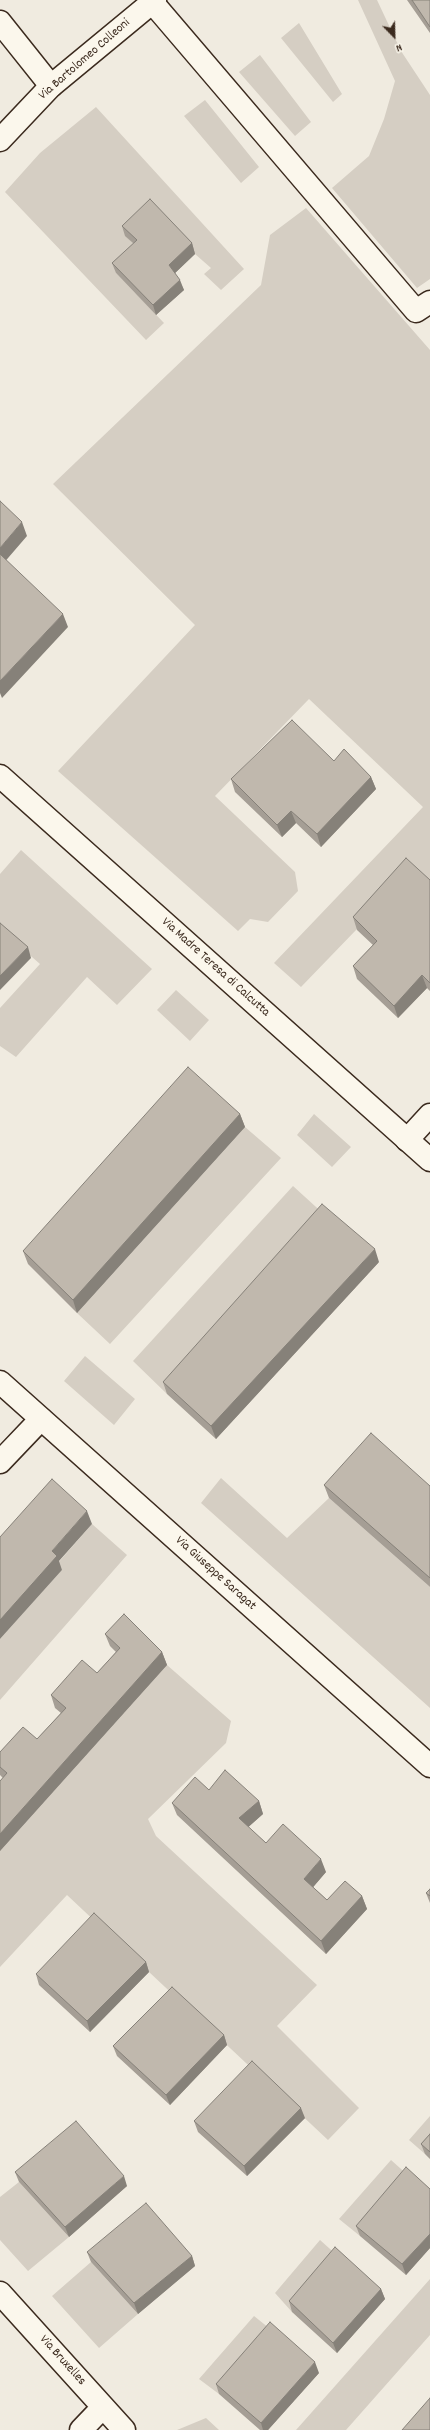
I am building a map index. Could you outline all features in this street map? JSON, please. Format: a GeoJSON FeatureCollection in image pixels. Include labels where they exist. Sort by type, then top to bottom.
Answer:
{"type":"FeatureCollection","features":[{"type":"Feature","properties":{"kind":"street","name":"Via Bartolomeo Colleoni"},"geometry":{"type":"LineString","coordinates":[[0,140],[51,86],[154,1]]}},
{"type":"Feature","properties":{"kind":"street"},"geometry":{"type":"LineString","coordinates":[[154,1],[416,311],[430,302]]}},
{"type":"Feature","properties":{"kind":"street"},"geometry":{"type":"LineString","coordinates":[[0,22],[51,86]]}},
{"type":"Feature","properties":{"kind":"street","name":"Via Madre Teresa di Calcutta"},"geometry":{"type":"LineString","coordinates":[[0,776],[430,1160]]}},
{"type":"Feature","properties":{"kind":"street"},"geometry":{"type":"LineString","coordinates":[[407,1140],[430,1115]]}},
{"type":"Feature","properties":{"kind":"street","name":"Via Giuseppe Saragat"},"geometry":{"type":"LineString","coordinates":[[0,1382],[430,1766]]}},
{"type":"Feature","properties":{"kind":"street"},"geometry":{"type":"LineString","coordinates":[[0,1462],[41,1419]]}},
{"type":"Feature","properties":{"kind":"street","name":"Via Bruxelles"},"geometry":{"type":"LineString","coordinates":[[0,2293],[124,2430]]}},
{"type":"Feature","properties":{"kind":"street"},"geometry":{"type":"LineString","coordinates":[[81,2430],[103,2407]]}},
{"type":"Feature","properties":{"kind":"shaded area"},"geometry":{"type":"Polygon","coordinates":[[[358,0],[377,0],[401,51],[430,95],[430,279],[417,288],[332,188],[369,156],[384,119],[395,81],[358,0]]]}},
{"type":"Feature","properties":{"kind":"shaded area"},"geometry":{"type":"Polygon","coordinates":[[[299,23],[342,94],[333,102],[281,38],[299,23]]]}},
{"type":"Feature","properties":{"kind":"shaded area"},"geometry":{"type":"Polygon","coordinates":[[[260,55],[311,122],[295,136],[239,72],[260,55]]]}},
{"type":"Feature","properties":{"kind":"shaded area"},"geometry":{"type":"Polygon","coordinates":[[[205,100],[259,167],[241,183],[184,116],[205,100]]]}},
{"type":"Feature","properties":{"kind":"shaded area"},"geometry":{"type":"Polygon","coordinates":[[[96,107],[244,269],[221,290],[204,274],[211,268],[195,254],[126,236],[141,251],[116,273],[164,323],[146,340],[5,192],[40,153],[96,107]]]}},
{"type":"Feature","properties":{"kind":"shaded area"},"geometry":{"type":"Polygon","coordinates":[[[306,208],[430,350],[430,889],[410,871],[301,987],[274,963],[423,807],[309,699],[215,796],[295,872],[298,891],[268,922],[250,919],[238,931],[58,771],[195,625],[53,484],[261,285],[270,235],[306,208]]]}},
{"type":"Feature","properties":{"kind":"shaded area"},"geometry":{"type":"Polygon","coordinates":[[[21,850],[152,969],[117,1005],[87,977],[16,1057],[0,1046],[0,1008],[40,964],[0,929],[0,874],[21,850]]]}},
{"type":"Feature","properties":{"kind":"shaded area"},"geometry":{"type":"Polygon","coordinates":[[[176,990],[209,1020],[190,1041],[157,1010],[176,990]]]}},
{"type":"Feature","properties":{"kind":"shaded area"},"geometry":{"type":"Polygon","coordinates":[[[314,1114],[351,1147],[332,1167],[297,1135],[314,1114]]]}},
{"type":"Feature","properties":{"kind":"shaded area"},"geometry":{"type":"Polygon","coordinates":[[[245,1127],[281,1158],[110,1344],[77,1313],[245,1127]]]}},
{"type":"Feature","properties":{"kind":"shaded area"},"geometry":{"type":"Polygon","coordinates":[[[293,1186],[327,1217],[167,1394],[133,1361],[293,1186]]]}},
{"type":"Feature","properties":{"kind":"shaded area"},"geometry":{"type":"Polygon","coordinates":[[[85,1356],[135,1399],[114,1425],[64,1381],[85,1356]]]}},
{"type":"Feature","properties":{"kind":"shaded area"},"geometry":{"type":"Polygon","coordinates":[[[221,1478],[287,1538],[329,1498],[430,1587],[430,1708],[201,1503],[221,1478]]]}},
{"type":"Feature","properties":{"kind":"shaded area"},"geometry":{"type":"Polygon","coordinates":[[[92,1524],[127,1555],[0,1700],[0,1639],[62,1570],[57,1564],[92,1524]]]}},
{"type":"Feature","properties":{"kind":"shaded area"},"geometry":{"type":"Polygon","coordinates":[[[167,1665],[231,1721],[226,1743],[148,1819],[156,1836],[317,1985],[277,2026],[359,2108],[328,2140],[67,1895],[0,1967],[0,1851],[167,1665]]]}},
{"type":"Feature","properties":{"kind":"shaded area"},"geometry":{"type":"Polygon","coordinates":[[[430,2116],[430,2148],[425,2154],[409,2140],[430,2116]]]}},
{"type":"Feature","properties":{"kind":"shaded area"},"geometry":{"type":"Polygon","coordinates":[[[391,2160],[410,2177],[360,2236],[339,2219],[391,2160]]]}},
{"type":"Feature","properties":{"kind":"shaded area"},"geometry":{"type":"Polygon","coordinates":[[[19,2182],[69,2237],[28,2271],[0,2240],[0,2197],[19,2182]]]}},
{"type":"Feature","properties":{"kind":"shaded area"},"geometry":{"type":"Polygon","coordinates":[[[320,2240],[339,2257],[292,2312],[275,2293],[320,2240]]]}},
{"type":"Feature","properties":{"kind":"shaded area"},"geometry":{"type":"Polygon","coordinates":[[[91,2262],[138,2314],[99,2348],[52,2296],[91,2262]]]}},
{"type":"Feature","properties":{"kind":"shaded area"},"geometry":{"type":"Polygon","coordinates":[[[430,2279],[430,2335],[346,2430],[296,2430],[430,2279]]]}},
{"type":"Feature","properties":{"kind":"shaded area"},"geometry":{"type":"Polygon","coordinates":[[[254,2316],[274,2332],[219,2394],[199,2379],[254,2316]]]}},
{"type":"Feature","properties":{"kind":"shaded area"},"geometry":{"type":"Polygon","coordinates":[[[206,2418],[219,2430],[177,2430],[206,2418]]]}},
{"type":"Feature","properties":{"kind":"building"},"geometry":{"type":"Polygon","coordinates":[[[412,0],[430,0],[430,27],[412,0]]]}},
{"type":"Feature","properties":{"kind":"building"},"geometry":{"type":"Polygon","coordinates":[[[150,199],[192,243],[169,265],[180,280],[153,305],[112,263],[137,240],[122,226],[150,199]]]}},
{"type":"Feature","properties":{"kind":"building"},"geometry":{"type":"Polygon","coordinates":[[[0,501],[22,522],[0,548],[0,501]]]}},
{"type":"Feature","properties":{"kind":"building"},"geometry":{"type":"Polygon","coordinates":[[[0,554],[63,614],[0,681],[0,554]]]}},
{"type":"Feature","properties":{"kind":"building"},"geometry":{"type":"Polygon","coordinates":[[[292,720],[334,761],[344,749],[371,777],[317,834],[291,811],[277,825],[231,779],[292,720]]]}},
{"type":"Feature","properties":{"kind":"building"},"geometry":{"type":"Polygon","coordinates":[[[406,858],[430,880],[430,983],[422,975],[394,1006],[353,966],[377,941],[353,917],[406,858]]]}},
{"type":"Feature","properties":{"kind":"building"},"geometry":{"type":"Polygon","coordinates":[[[0,923],[28,947],[0,976],[0,923]]]}},
{"type":"Feature","properties":{"kind":"building"},"geometry":{"type":"Polygon","coordinates":[[[188,1067],[240,1114],[73,1300],[23,1251],[188,1067]]]}},
{"type":"Feature","properties":{"kind":"building"},"geometry":{"type":"Polygon","coordinates":[[[322,1204],[375,1249],[211,1426],[163,1382],[322,1204]]]}},
{"type":"Feature","properties":{"kind":"building"},"geometry":{"type":"Polygon","coordinates":[[[371,1433],[430,1486],[430,1578],[324,1485],[371,1433]]]}},
{"type":"Feature","properties":{"kind":"building"},"geometry":{"type":"Polygon","coordinates":[[[52,1479],[87,1511],[52,1551],[57,1556],[0,1620],[0,1537],[52,1479]]]}},
{"type":"Feature","properties":{"kind":"building"},"geometry":{"type":"Polygon","coordinates":[[[124,1614],[162,1652],[0,1834],[0,1781],[7,1773],[0,1767],[0,1752],[23,1727],[37,1739],[66,1708],[51,1695],[82,1660],[97,1673],[120,1648],[105,1634],[124,1614]]]}},
{"type":"Feature","properties":{"kind":"building"},"geometry":{"type":"Polygon","coordinates":[[[225,1770],[259,1801],[239,1818],[266,1843],[283,1824],[321,1859],[304,1879],[327,1900],[345,1881],[362,1896],[321,1941],[172,1803],[195,1777],[209,1790],[225,1770]]]}},
{"type":"Feature","properties":{"kind":"building"},"geometry":{"type":"Polygon","coordinates":[[[430,1889],[430,1896],[426,1893],[430,1889]]]}},
{"type":"Feature","properties":{"kind":"building"},"geometry":{"type":"Polygon","coordinates":[[[94,1913],[146,1962],[87,2021],[36,1974],[94,1913]]]}},
{"type":"Feature","properties":{"kind":"building"},"geometry":{"type":"Polygon","coordinates":[[[172,1987],[224,2035],[166,2095],[113,2046],[172,1987]]]}},
{"type":"Feature","properties":{"kind":"building"},"geometry":{"type":"Polygon","coordinates":[[[252,2061],[301,2108],[244,2166],[194,2121],[252,2061]]]}},
{"type":"Feature","properties":{"kind":"building"},"geometry":{"type":"Polygon","coordinates":[[[76,2121],[124,2176],[65,2227],[15,2172],[76,2121]]]}},
{"type":"Feature","properties":{"kind":"building"},"geometry":{"type":"Polygon","coordinates":[[[430,2134],[430,2152],[421,2144],[430,2134]]]}},
{"type":"Feature","properties":{"kind":"building"},"geometry":{"type":"Polygon","coordinates":[[[406,2167],[430,2189],[430,2234],[402,2264],[356,2226],[406,2167]]]}},
{"type":"Feature","properties":{"kind":"building"},"geometry":{"type":"Polygon","coordinates":[[[146,2203],[192,2256],[134,2303],[87,2252],[146,2203]]]}},
{"type":"Feature","properties":{"kind":"building"},"geometry":{"type":"Polygon","coordinates":[[[335,2247],[381,2289],[333,2343],[289,2301],[335,2247]]]}},
{"type":"Feature","properties":{"kind":"building"},"geometry":{"type":"Polygon","coordinates":[[[270,2322],[315,2362],[261,2423],[216,2384],[270,2322]]]}},
{"type":"Feature","properties":{"kind":"building"},"geometry":{"type":"Polygon","coordinates":[[[430,2398],[430,2430],[402,2430],[430,2398]]]}}]}
